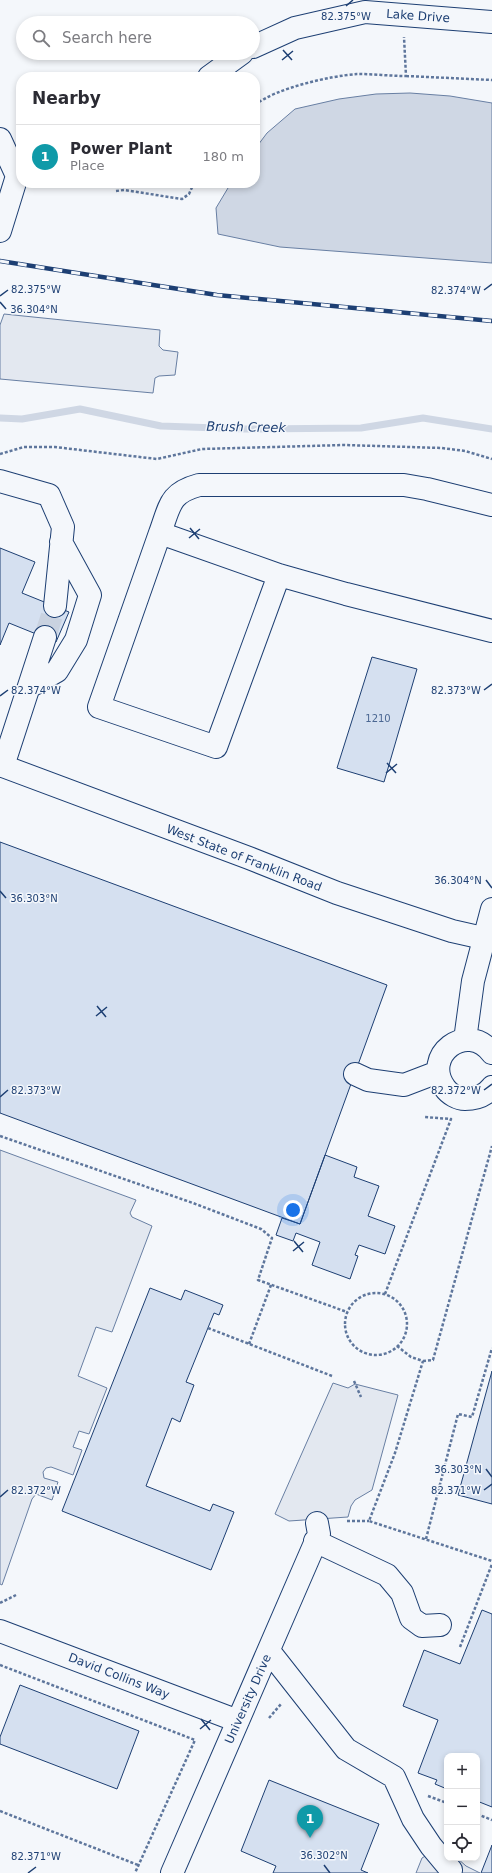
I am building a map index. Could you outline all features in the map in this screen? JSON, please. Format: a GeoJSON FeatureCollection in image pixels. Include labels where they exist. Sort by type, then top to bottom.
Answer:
{"type":"FeatureCollection","features":[{"type":"Feature","properties":{"kind":"main road","name":"Lake Drive"},"geometry":{"type":"LineString","coordinates":[[260,44],[295,28],[365,12],[492,22]]}},
{"type":"Feature","properties":{"kind":"main road"},"geometry":{"type":"LineString","coordinates":[[216,72],[232,60]]}},
{"type":"Feature","properties":{"kind":"main road"},"geometry":{"type":"LineString","coordinates":[[0,139],[16,169]]}},
{"type":"Feature","properties":{"kind":"main road"},"geometry":{"type":"LineString","coordinates":[[0,231],[16,184]]}},
{"type":"Feature","properties":{"kind":"main road"},"geometry":{"type":"LineString","coordinates":[[0,481],[48,495],[63,527],[55,606]]}},
{"type":"Feature","properties":{"kind":"main road"},"geometry":{"type":"LineString","coordinates":[[279,575],[216,747],[99,706],[173,498],[186,489],[199,485],[404,485],[492,505]]}},
{"type":"Feature","properties":{"kind":"main road"},"geometry":{"type":"LineString","coordinates":[[160,533],[279,575],[346,594],[492,631]]}},
{"type":"Feature","properties":{"kind":"main road"},"geometry":{"type":"LineString","coordinates":[[28,687],[57,671],[76,640],[90,595],[61,542]]}},
{"type":"Feature","properties":{"kind":"main road"},"geometry":{"type":"LineString","coordinates":[[2,766],[45,637]]}},
{"type":"Feature","properties":{"kind":"main road","name":"West State of Franklin Road"},"geometry":{"type":"LineString","coordinates":[[2,766],[249,858],[337,893],[452,931],[488,939]]}},
{"type":"Feature","properties":{"kind":"main road"},"geometry":{"type":"LineString","coordinates":[[465,1040],[473,981],[488,939],[492,909]]}},
{"type":"Feature","properties":{"kind":"main road"},"geometry":{"type":"LineString","coordinates":[[492,1053],[484,1045],[475,1041],[465,1040],[456,1042],[448,1047],[442,1054],[438,1072],[440,1082],[446,1090],[454,1096],[464,1099],[474,1099],[483,1095],[492,1087]]}},
{"type":"Feature","properties":{"kind":"main road"},"geometry":{"type":"LineString","coordinates":[[355,1074],[368,1080],[404,1085],[438,1072]]}},
{"type":"Feature","properties":{"kind":"main road","name":"University Drive"},"geometry":{"type":"LineString","coordinates":[[172,1873],[269,1651],[316,1532],[387,1575],[402,1594],[411,1618],[422,1626],[440,1625]]}},
{"type":"Feature","properties":{"kind":"main road","name":"David Collins Way"},"geometry":{"type":"LineString","coordinates":[[0,1631],[238,1721]]}},
{"type":"Feature","properties":{"kind":"main road"},"geometry":{"type":"LineString","coordinates":[[269,1651],[346,1749],[394,1777],[413,1819],[431,1846],[451,1870],[450,1873]]}},
{"type":"Feature","properties":{"kind":"path"},"geometry":{"type":"LineString","coordinates":[[401,32],[404,35],[406,76]]}},
{"type":"Feature","properties":{"kind":"path"},"geometry":{"type":"LineString","coordinates":[[260,102],[281,90],[356,74],[492,80]]}},
{"type":"Feature","properties":{"kind":"path"},"geometry":{"type":"LineString","coordinates":[[116,191],[182,200],[189,194],[192,188]]}},
{"type":"Feature","properties":{"kind":"path"},"geometry":{"type":"LineString","coordinates":[[0,454],[24,447],[55,447],[156,459],[202,449],[344,445],[442,448],[465,451],[492,459]]}},
{"type":"Feature","properties":{"kind":"path"},"geometry":{"type":"LineString","coordinates":[[384,1294],[451,1119],[425,1118]]}},
{"type":"Feature","properties":{"kind":"path"},"geometry":{"type":"LineString","coordinates":[[0,1136],[193,1203],[261,1229],[272,1238],[258,1280],[347,1312]]}},
{"type":"Feature","properties":{"kind":"path"},"geometry":{"type":"LineString","coordinates":[[397,1346],[410,1357],[423,1361],[433,1360],[492,1146]]}},
{"type":"Feature","properties":{"kind":"path"},"geometry":{"type":"LineString","coordinates":[[250,1344],[271,1285]]}},
{"type":"Feature","properties":{"kind":"path"},"geometry":{"type":"LineString","coordinates":[[369,1294],[384,1294],[398,1302],[404,1310],[406,1331],[397,1346],[385,1353],[375,1355],[364,1353],[356,1348],[349,1340],[345,1331],[347,1312],[352,1303],[360,1297],[369,1294]]}},
{"type":"Feature","properties":{"kind":"path"},"geometry":{"type":"LineString","coordinates":[[208,1328],[332,1376]]}},
{"type":"Feature","properties":{"kind":"path"},"geometry":{"type":"LineString","coordinates":[[426,1539],[458,1414],[472,1417],[492,1348]]}},
{"type":"Feature","properties":{"kind":"path"},"geometry":{"type":"LineString","coordinates":[[370,1521],[395,1453],[423,1361]]}},
{"type":"Feature","properties":{"kind":"path"},"geometry":{"type":"LineString","coordinates":[[354,1381],[361,1397]]}},
{"type":"Feature","properties":{"kind":"path"},"geometry":{"type":"LineString","coordinates":[[347,1521],[370,1521],[492,1561]]}},
{"type":"Feature","properties":{"kind":"path"},"geometry":{"type":"LineString","coordinates":[[460,1647],[492,1564]]}},
{"type":"Feature","properties":{"kind":"path"},"geometry":{"type":"LineString","coordinates":[[0,1603],[16,1595]]}},
{"type":"Feature","properties":{"kind":"path"},"geometry":{"type":"LineString","coordinates":[[0,1665],[194,1740],[135,1873]]}},
{"type":"Feature","properties":{"kind":"path"},"geometry":{"type":"LineString","coordinates":[[269,1718],[281,1704]]}},
{"type":"Feature","properties":{"kind":"path"},"geometry":{"type":"LineString","coordinates":[[0,1811],[138,1865]]}},
{"type":"Feature","properties":{"kind":"path"},"geometry":{"type":"LineString","coordinates":[[480,1815],[492,1820]]}},
{"type":"Feature","properties":{"kind":"shaded area"},"geometry":{"type":"Polygon","coordinates":[[[410,93],[450,96],[492,103],[492,263],[280,247],[218,234],[216,208],[228,188],[260,188],[260,142],[267,133],[295,109],[339,99],[376,94],[410,93]]]}},
{"type":"Feature","properties":{"kind":"shaded area"},"geometry":{"type":"Polygon","coordinates":[[[4,314],[160,330],[159,346],[163,350],[178,352],[175,375],[159,376],[155,378],[153,393],[0,379],[0,325],[4,314]]]}},
{"type":"Feature","properties":{"kind":"shaded area"},"geometry":{"type":"Polygon","coordinates":[[[0,1150],[136,1200],[130,1213],[132,1217],[152,1226],[112,1332],[96,1327],[78,1376],[107,1388],[89,1434],[79,1431],[73,1447],[82,1450],[73,1475],[51,1467],[46,1468],[43,1472],[44,1478],[58,1482],[52,1500],[36,1494],[32,1499],[2,1585],[0,1584],[0,1150]]]}},
{"type":"Feature","properties":{"kind":"shaded area"},"geometry":{"type":"Polygon","coordinates":[[[333,1383],[348,1388],[355,1384],[398,1395],[372,1490],[355,1500],[351,1506],[348,1517],[289,1521],[275,1514],[333,1383]]]}},
{"type":"Feature","properties":{"kind":"shaded area"},"geometry":{"type":"Polygon","coordinates":[[[444,1845],[444,1861],[460,1861],[466,1866],[480,1873],[416,1873],[422,1858],[444,1845]]]}},
{"type":"Feature","properties":{"kind":"building"},"geometry":{"type":"Polygon","coordinates":[[[0,548],[35,562],[22,593],[69,612],[56,642],[9,623],[0,645],[0,548]]]}},
{"type":"Feature","properties":{"kind":"building"},"geometry":{"type":"Polygon","coordinates":[[[372,657],[417,669],[384,782],[337,768],[372,657]]]}},
{"type":"Feature","properties":{"kind":"building"},"geometry":{"type":"Polygon","coordinates":[[[0,842],[387,985],[300,1224],[0,1113],[0,842]]]}},
{"type":"Feature","properties":{"kind":"building"},"geometry":{"type":"Polygon","coordinates":[[[325,1155],[357,1167],[354,1177],[379,1186],[368,1216],[395,1226],[385,1254],[359,1245],[355,1255],[358,1256],[350,1279],[312,1265],[320,1242],[296,1233],[293,1241],[276,1235],[282,1218],[300,1224],[325,1155]]]}},
{"type":"Feature","properties":{"kind":"building"},"geometry":{"type":"Polygon","coordinates":[[[150,1288],[181,1300],[185,1290],[223,1305],[219,1315],[214,1313],[186,1382],[194,1385],[180,1422],[172,1418],[146,1486],[210,1511],[213,1504],[234,1512],[211,1570],[62,1511],[150,1288]]]}},
{"type":"Feature","properties":{"kind":"building"},"geometry":{"type":"Polygon","coordinates":[[[492,1371],[492,1504],[458,1495],[492,1371]]]}},
{"type":"Feature","properties":{"kind":"building"},"geometry":{"type":"Polygon","coordinates":[[[482,1610],[492,1614],[492,1807],[480,1802],[480,1753],[444,1753],[444,1788],[435,1784],[437,1780],[418,1773],[438,1720],[403,1706],[424,1650],[460,1664],[482,1610]]]}},
{"type":"Feature","properties":{"kind":"building"},"geometry":{"type":"Polygon","coordinates":[[[20,1685],[139,1731],[117,1789],[0,1744],[0,1737],[20,1685]]]}},
{"type":"Feature","properties":{"kind":"building"},"geometry":{"type":"Polygon","coordinates":[[[269,1780],[379,1824],[361,1870],[368,1873],[273,1873],[276,1866],[241,1851],[269,1780]]]}},
{"type":"Feature","properties":{"kind":"building"},"geometry":{"type":"Polygon","coordinates":[[[492,1845],[492,1873],[481,1873],[492,1845]]]}},
{"type":"Feature","properties":{"kind":"waterway","name":"Brush Creek"},"geometry":{"type":"LineString","coordinates":[[0,418],[22,419],[80,409],[161,426],[245,429],[361,428],[423,418],[492,429]]}},
{"type":"Feature","properties":{"kind":"tunnel"},"geometry":{"type":"LineString","coordinates":[[45,637],[55,606]]}},
{"type":"Feature","properties":{"kind":"railway"},"geometry":{"type":"LineString","coordinates":[[0,261],[217,295],[492,321]]}},
{"type":"Feature","properties":{"kind":"place","name":"Power Plant"},"geometry":{"type":"Point","coordinates":[310,1838]}}]}
